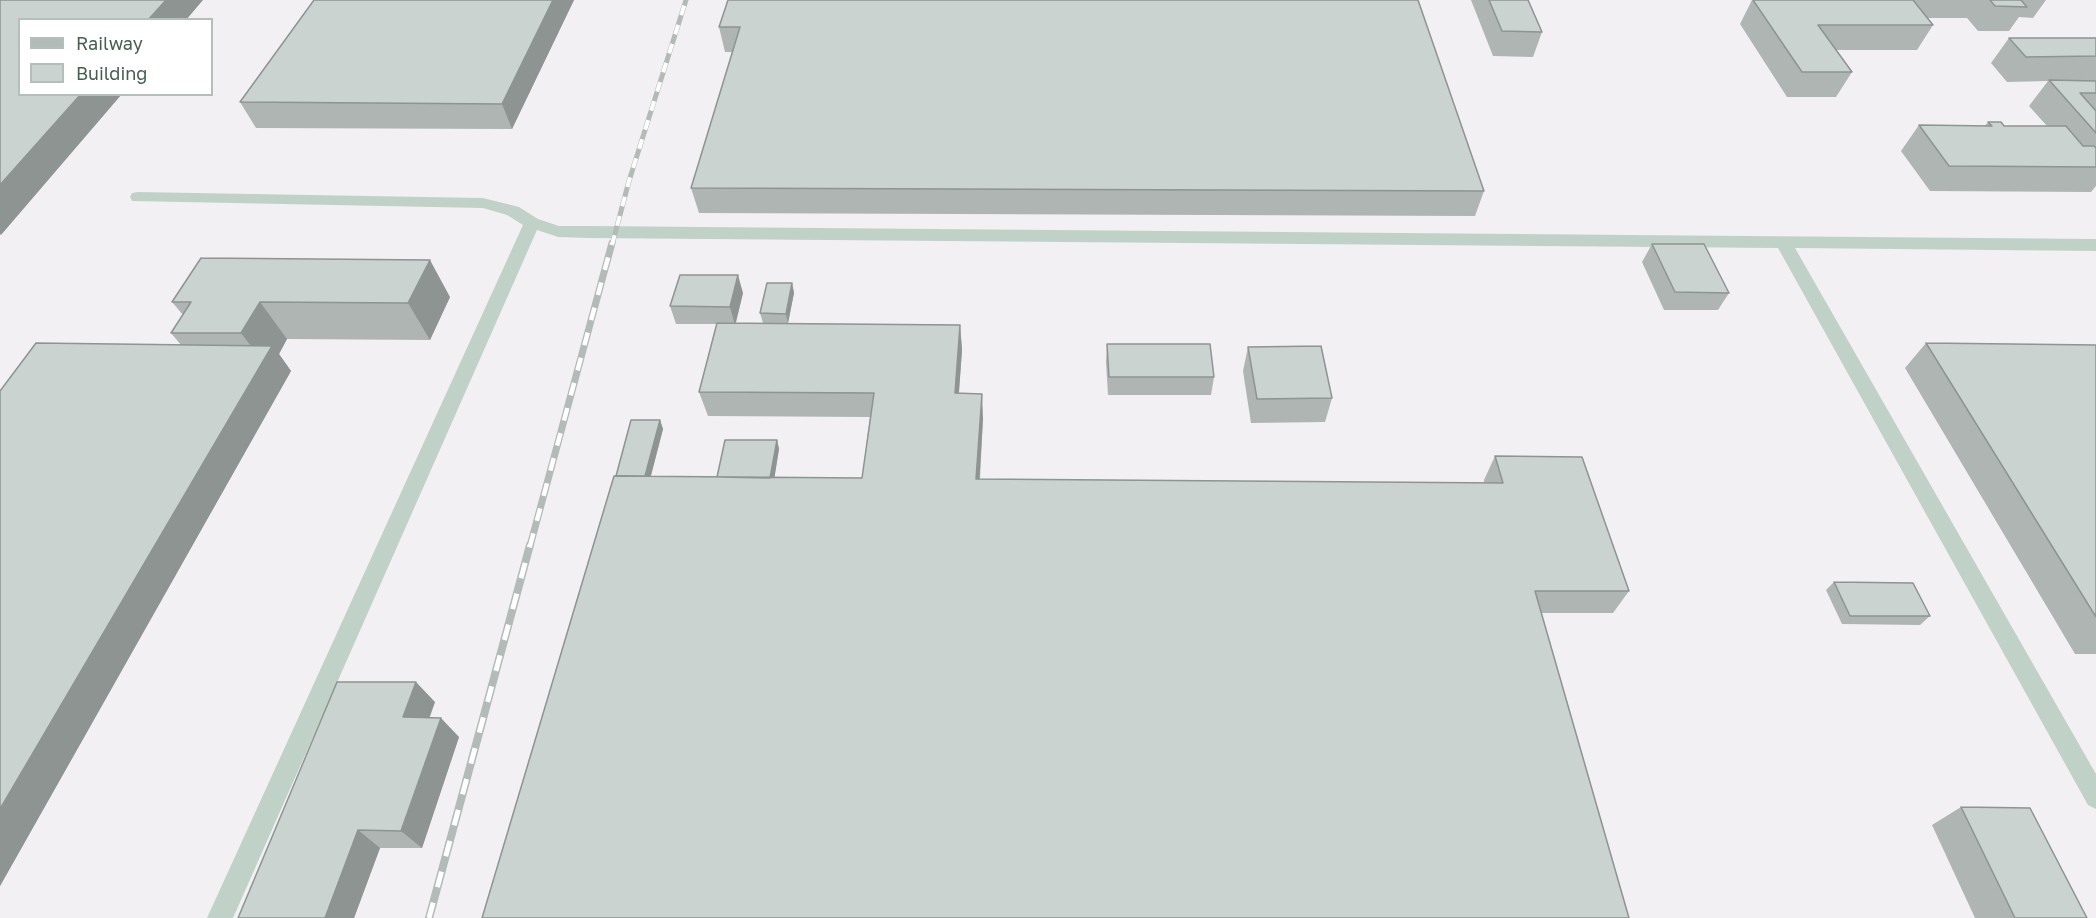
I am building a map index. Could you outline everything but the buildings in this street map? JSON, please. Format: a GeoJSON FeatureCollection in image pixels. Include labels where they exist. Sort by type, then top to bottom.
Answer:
{"type":"FeatureCollection","features":[{"type":"Feature","properties":{"kind":"lane"},"geometry":{"type":"LineString","coordinates":[[138,197],[483,203],[513,211],[532,223],[558,231],[616,233],[2096,245]]}},
{"type":"Feature","properties":{"kind":"lane"},"geometry":{"type":"LineString","coordinates":[[220,918],[532,223]]}},
{"type":"Feature","properties":{"kind":"lane"},"geometry":{"type":"LineString","coordinates":[[1783,242],[2096,797]]}},
{"type":"Feature","properties":{"kind":"railway"},"geometry":{"type":"LineString","coordinates":[[612,245],[629,181],[686,0]]}},
{"type":"Feature","properties":{"kind":"railway"},"geometry":{"type":"LineString","coordinates":[[530,546],[612,243]]}},
{"type":"Feature","properties":{"kind":"railway"},"geometry":{"type":"LineString","coordinates":[[429,918],[530,545]]}}]}
